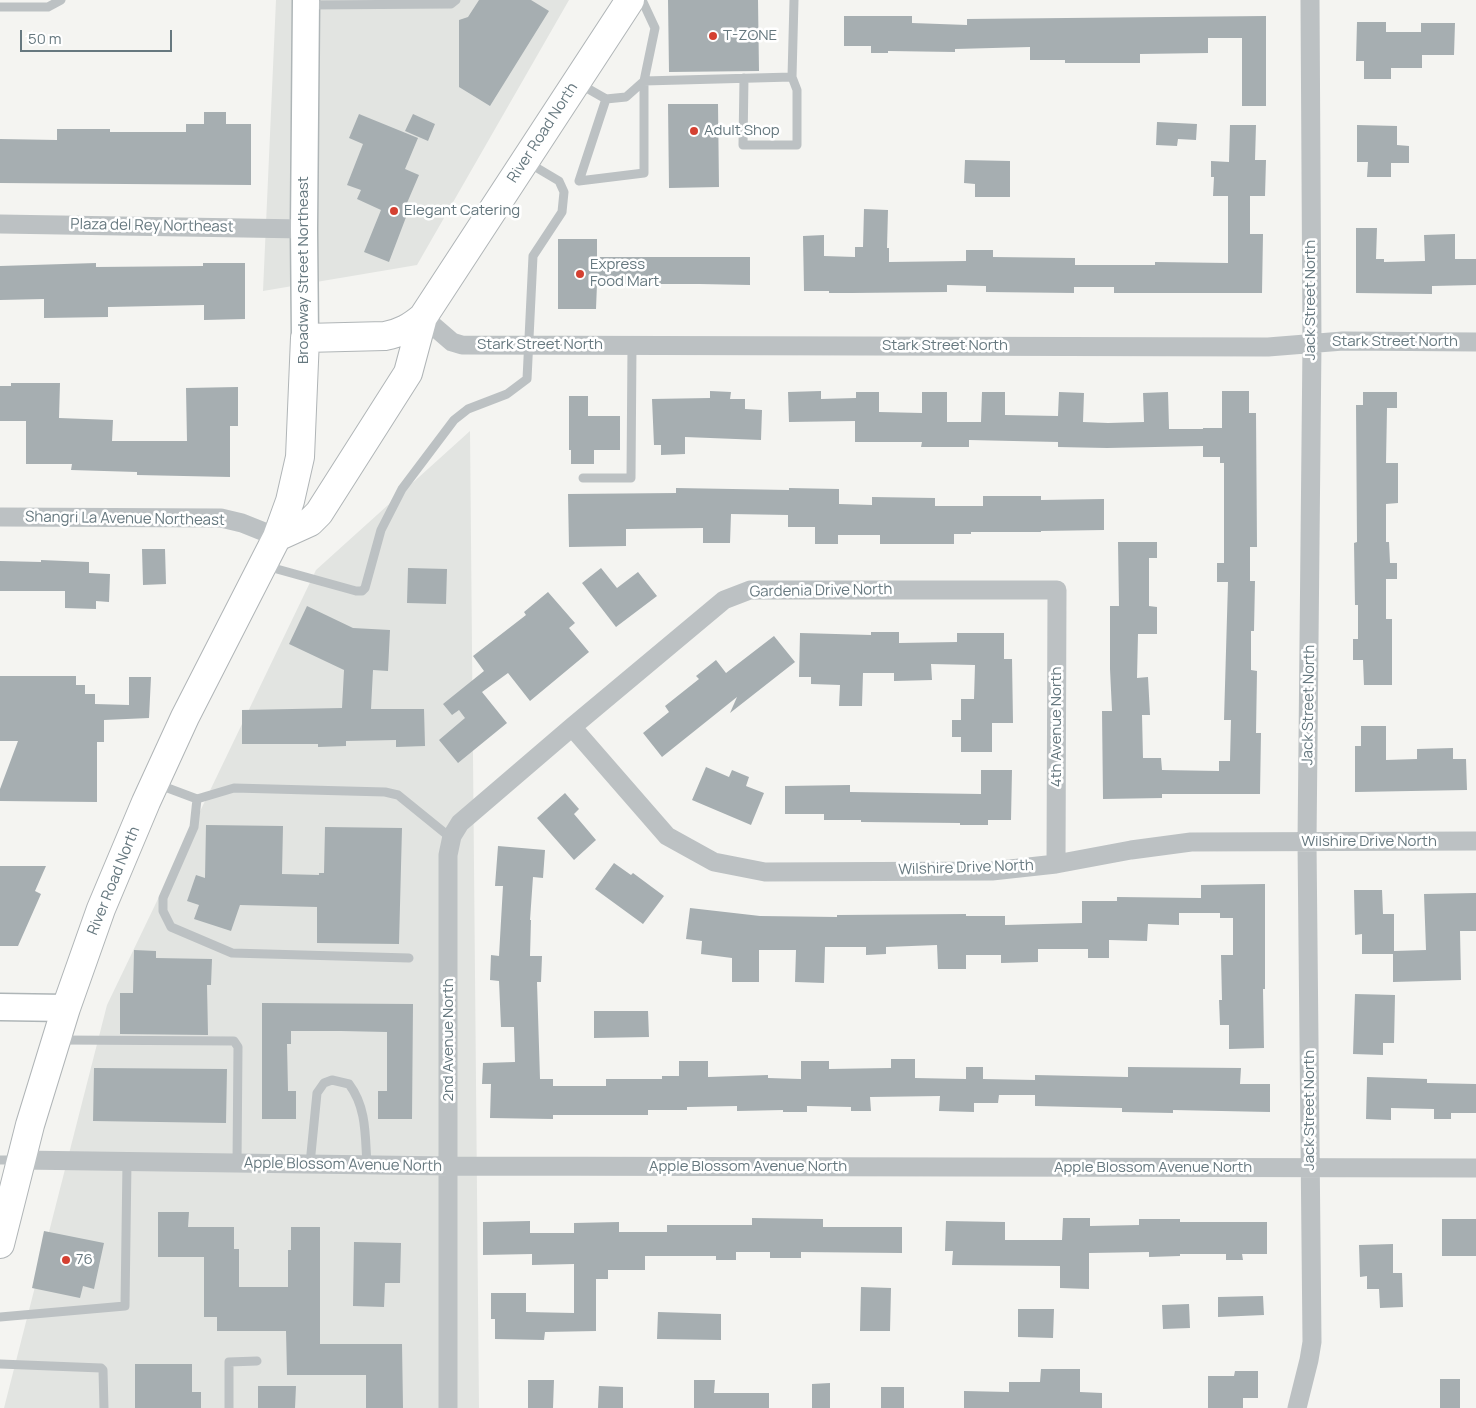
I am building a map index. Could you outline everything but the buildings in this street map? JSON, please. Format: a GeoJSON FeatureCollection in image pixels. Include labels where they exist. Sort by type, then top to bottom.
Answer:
{"type":"FeatureCollection","features":[{"type":"Feature","properties":{"kind":"main road","name":"River Road North"},"geometry":{"type":"LineString","coordinates":[[423,317],[630,0]]}},
{"type":"Feature","properties":{"kind":"main road","name":"Broadway Street Northeast"},"geometry":{"type":"LineString","coordinates":[[277,537],[290,501],[300,457],[305,338],[306,3]]}},
{"type":"Feature","properties":{"kind":"main road"},"geometry":{"type":"LineString","coordinates":[[305,338],[391,335],[408,329],[423,317]]}},
{"type":"Feature","properties":{"kind":"main road"},"geometry":{"type":"LineString","coordinates":[[277,537],[310,522],[319,513],[408,373],[423,317]]}},
{"type":"Feature","properties":{"kind":"main road","name":"River Road North"},"geometry":{"type":"LineString","coordinates":[[0,1244],[10,1160],[30,1124],[66,1008],[101,909],[154,784],[277,537]]}},
{"type":"Feature","properties":{"kind":"main road"},"geometry":{"type":"LineString","coordinates":[[0,1007],[66,1008]]}},
{"type":"Feature","properties":{"kind":"street","name":"Jack Street North"},"geometry":{"type":"LineString","coordinates":[[1297,1408],[1312,1342],[1307,842],[1312,342],[1310,0]]}},
{"type":"Feature","properties":{"kind":"street","name":"Plaza del Rey Northeast"},"geometry":{"type":"LineString","coordinates":[[0,224],[304,229]]}},
{"type":"Feature","properties":{"kind":"street","name":"Stark Street North"},"geometry":{"type":"LineString","coordinates":[[423,317],[452,342],[462,345],[1268,347],[1343,340],[1476,342]]}},
{"type":"Feature","properties":{"kind":"street","name":"Shangri La Avenue Northeast"},"geometry":{"type":"LineString","coordinates":[[0,517],[221,518],[242,522],[277,537]]}},
{"type":"Feature","properties":{"kind":"street","name":"Gardenia Drive North"},"geometry":{"type":"LineString","coordinates":[[572,727],[724,600],[750,590],[1057,590]]}},
{"type":"Feature","properties":{"kind":"street","name":"4th Avenue North"},"geometry":{"type":"LineString","coordinates":[[1056,864],[1057,590]]}},
{"type":"Feature","properties":{"kind":"street","name":"Wilshire Drive North"},"geometry":{"type":"LineString","coordinates":[[572,727],[667,836],[714,862],[765,872],[992,871],[1056,864],[1131,850],[1192,842],[1476,841]]}},
{"type":"Feature","properties":{"kind":"street","name":"2nd Avenue North"},"geometry":{"type":"LineString","coordinates":[[448,1408],[448,855],[452,839],[460,823],[572,727]]}},
{"type":"Feature","properties":{"kind":"street","name":"Apple Blossom Avenue North"},"geometry":{"type":"LineString","coordinates":[[10,1160],[449,1166],[1476,1168]]}},
{"type":"Feature","properties":{"kind":"lane"},"geometry":{"type":"LineString","coordinates":[[0,7],[48,7],[61,0]]}},
{"type":"Feature","properties":{"kind":"lane"},"geometry":{"type":"LineString","coordinates":[[306,3],[451,4],[456,0]]}},
{"type":"Feature","properties":{"kind":"lane"},"geometry":{"type":"LineString","coordinates":[[564,192],[579,180],[644,173],[644,81],[655,28],[642,0]]}},
{"type":"Feature","properties":{"kind":"lane"},"geometry":{"type":"LineString","coordinates":[[744,78],[744,145],[797,145],[797,90],[792,77],[794,0]]}},
{"type":"Feature","properties":{"kind":"lane"},"geometry":{"type":"LineString","coordinates":[[576,82],[606,100],[626,97],[644,81],[792,77]]}},
{"type":"Feature","properties":{"kind":"lane"},"geometry":{"type":"LineString","coordinates":[[579,180],[606,100]]}},
{"type":"Feature","properties":{"kind":"lane"},"geometry":{"type":"LineString","coordinates":[[263,565],[356,591],[362,591],[365,588],[381,530],[402,489],[454,420],[468,409],[507,394],[527,380],[533,256],[562,212],[564,192],[559,180],[524,161]]}},
{"type":"Feature","properties":{"kind":"lane"},"geometry":{"type":"LineString","coordinates":[[583,478],[631,478],[632,345]]}},
{"type":"Feature","properties":{"kind":"lane"},"geometry":{"type":"LineString","coordinates":[[154,784],[196,799],[234,788],[385,792],[398,795],[452,839]]}},
{"type":"Feature","properties":{"kind":"lane"},"geometry":{"type":"LineString","coordinates":[[196,799],[194,827],[163,898],[163,911],[171,927],[232,953],[409,958]]}},
{"type":"Feature","properties":{"kind":"lane"},"geometry":{"type":"LineString","coordinates":[[56,1040],[234,1041],[238,1047],[237,1163]]}},
{"type":"Feature","properties":{"kind":"lane"},"geometry":{"type":"LineString","coordinates":[[310,1164],[317,1093],[324,1082],[332,1080],[349,1084],[357,1095],[364,1114],[367,1165]]}},
{"type":"Feature","properties":{"kind":"lane"},"geometry":{"type":"LineString","coordinates":[[0,1317],[125,1306],[127,1162]]}},
{"type":"Feature","properties":{"kind":"lane"},"geometry":{"type":"LineString","coordinates":[[229,1408],[229,1362],[257,1362]]}},
{"type":"Feature","properties":{"kind":"lane"},"geometry":{"type":"LineString","coordinates":[[0,1364],[101,1368],[103,1370],[104,1408]]}},
{"type":"Feature","properties":{"kind":"shaded area"},"geometry":{"type":"Polygon","coordinates":[[[276,0],[569,0],[417,265],[263,291],[276,0]]]}},
{"type":"Feature","properties":{"kind":"shaded area"},"geometry":{"type":"Polygon","coordinates":[[[470,431],[479,1408],[4,1408],[107,1005],[316,570],[470,431]]]}},
{"type":"Feature","properties":{"kind":"place","name":"T-ZONE"},"geometry":{"type":"Point","coordinates":[713,36]}},
{"type":"Feature","properties":{"kind":"place","name":"Adult Shop"},"geometry":{"type":"Point","coordinates":[694,131]}},
{"type":"Feature","properties":{"kind":"place","name":"Elegant Catering"},"geometry":{"type":"Point","coordinates":[394,211]}},
{"type":"Feature","properties":{"kind":"place","name":"Express Food Mart"},"geometry":{"type":"Point","coordinates":[580,274]}},
{"type":"Feature","properties":{"kind":"place","name":"76"},"geometry":{"type":"Point","coordinates":[66,1260]}}]}
